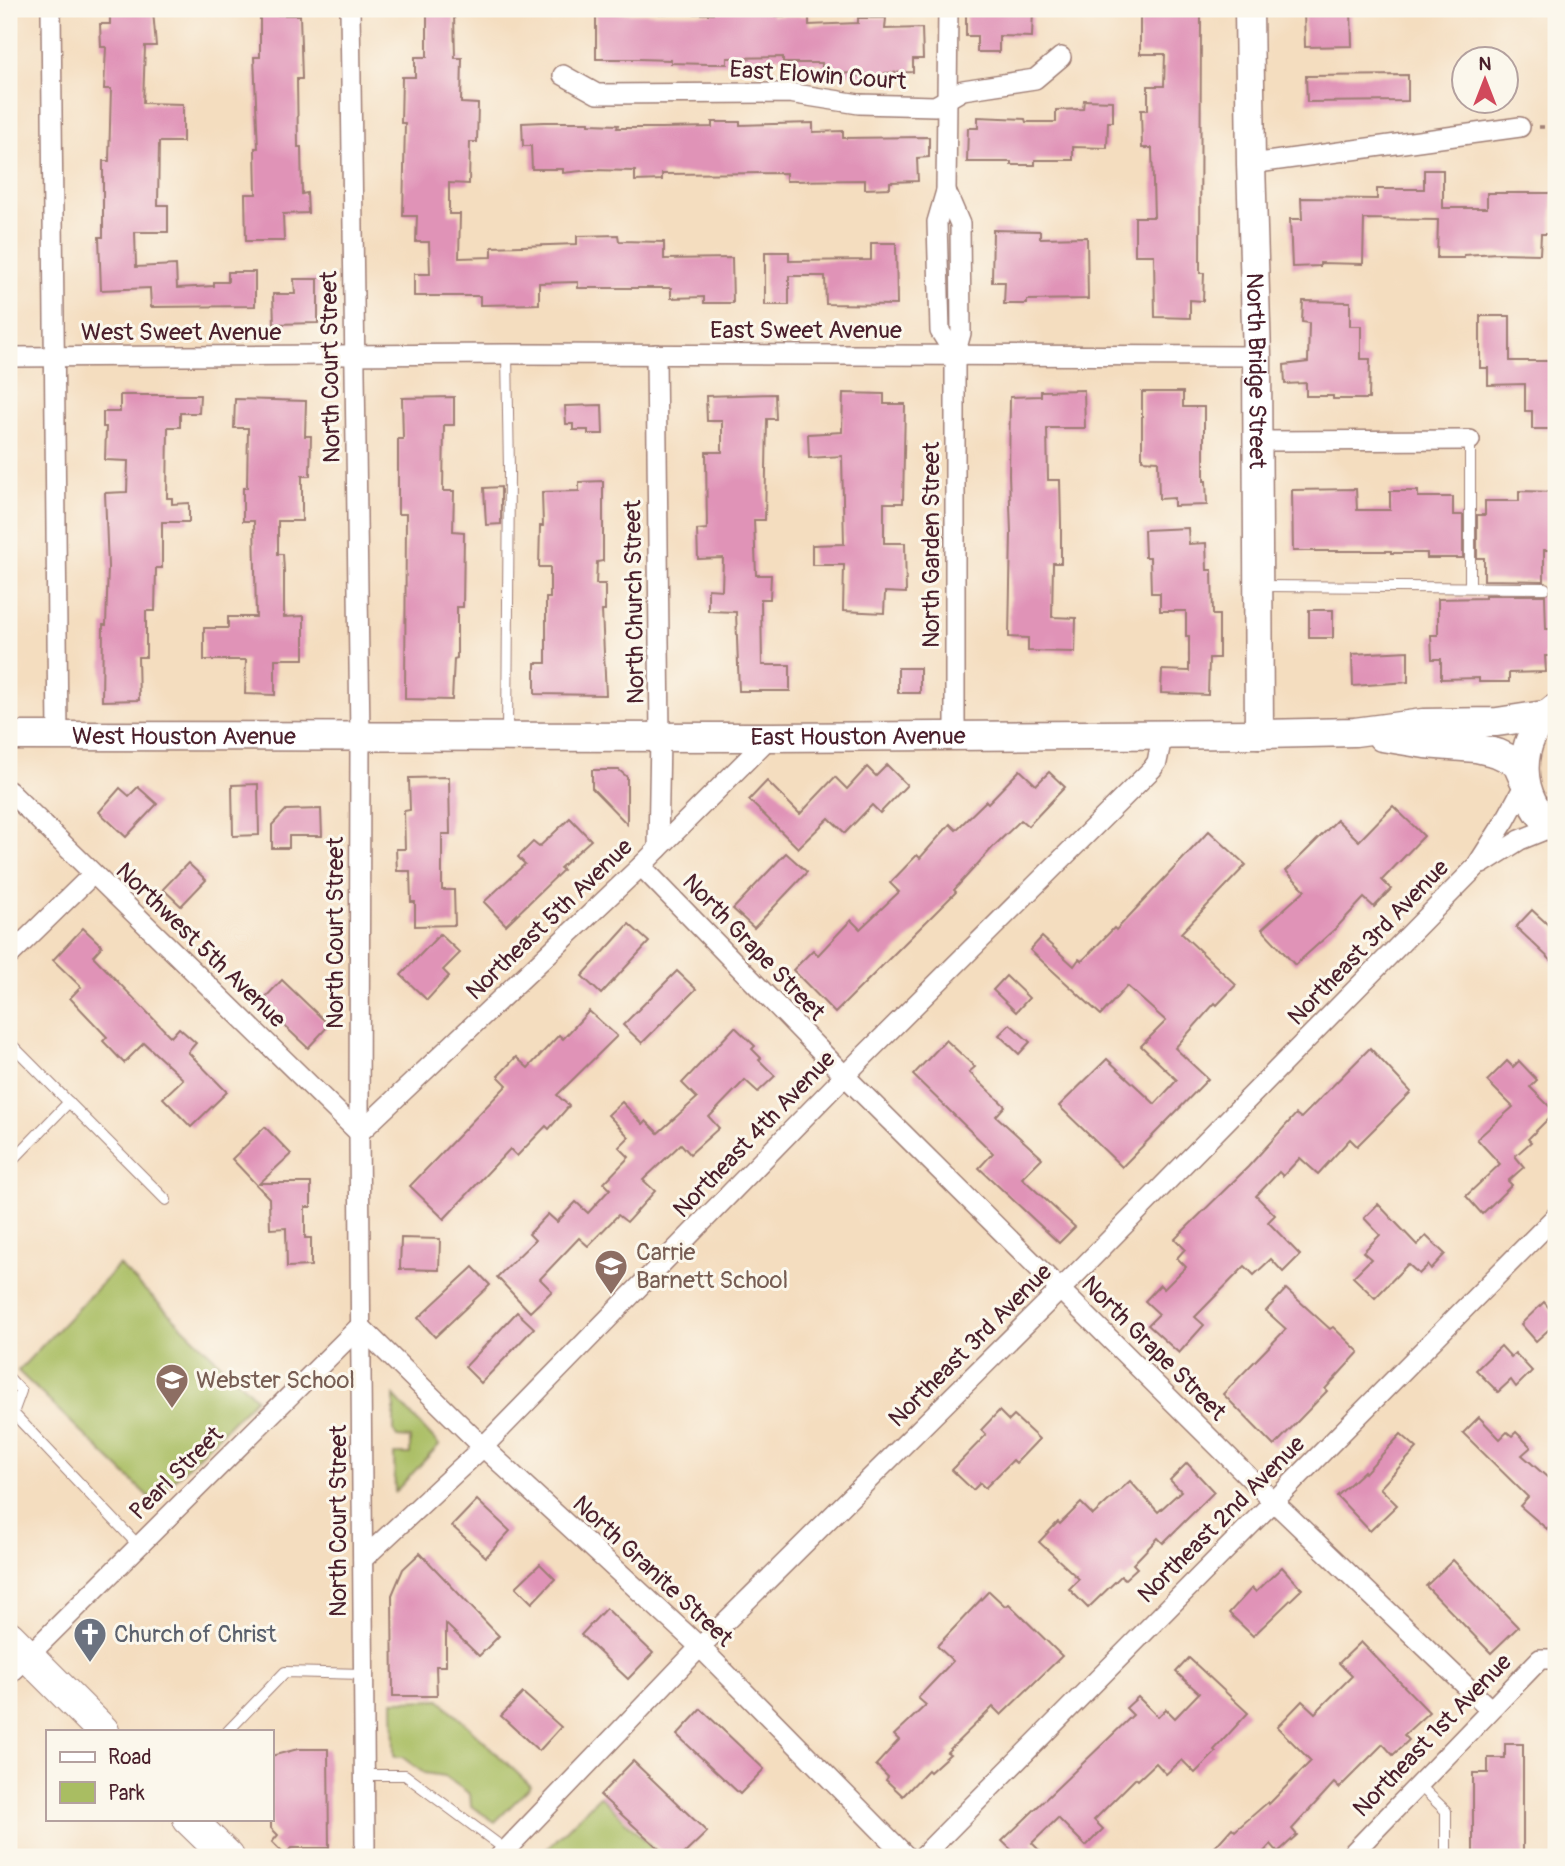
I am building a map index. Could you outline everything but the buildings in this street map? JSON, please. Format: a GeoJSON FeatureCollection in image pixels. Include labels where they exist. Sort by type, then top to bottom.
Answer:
{"type":"FeatureCollection","features":[{"type":"Feature","properties":{"kind":"main road","name":"North Bridge Street"},"geometry":{"type":"LineString","coordinates":[[1249,9],[1257,356],[1259,734]]}},
{"type":"Feature","properties":{"kind":"main road","name":"East Houston Avenue"},"geometry":{"type":"LineString","coordinates":[[360,736],[770,737],[1355,732],[1423,723],[1497,722],[1550,711]]}},
{"type":"Feature","properties":{"kind":"main road"},"geometry":{"type":"LineString","coordinates":[[1525,782],[1524,757],[1531,734],[1550,711]]}},
{"type":"Feature","properties":{"kind":"main road","name":"East Houston Avenue"},"geometry":{"type":"LineString","coordinates":[[1355,732],[1425,744],[1476,748],[1497,753],[1516,762],[1535,808],[1554,828]]}},
{"type":"Feature","properties":{"kind":"main road","name":"West Houston Avenue"},"geometry":{"type":"LineString","coordinates":[[9,736],[360,736]]}},
{"type":"Feature","properties":{"kind":"main road"},"geometry":{"type":"LineString","coordinates":[[15,1656],[102,1730]]}},
{"type":"Feature","properties":{"kind":"main road"},"geometry":{"type":"LineString","coordinates":[[191,1820],[228,1857]]}},
{"type":"Feature","properties":{"kind":"street"},"geometry":{"type":"LineString","coordinates":[[51,9],[58,736]]}},
{"type":"Feature","properties":{"kind":"street","name":"North Court Street"},"geometry":{"type":"LineString","coordinates":[[350,9],[360,736],[359,1133],[365,1853]]}},
{"type":"Feature","properties":{"kind":"street","name":"North Garden Street"},"geometry":{"type":"LineString","coordinates":[[948,9],[946,191],[937,222],[940,331],[956,355],[955,735]]}},
{"type":"Feature","properties":{"kind":"street","name":"East Elowin Court"},"geometry":{"type":"LineString","coordinates":[[563,75],[597,94],[789,93],[859,104],[935,106],[963,90],[1035,79],[1061,57]]}},
{"type":"Feature","properties":{"kind":"street"},"geometry":{"type":"LineString","coordinates":[[1251,164],[1520,127]]}},
{"type":"Feature","properties":{"kind":"street","name":"North Church Street"},"geometry":{"type":"LineString","coordinates":[[656,354],[660,737],[658,849]]}},
{"type":"Feature","properties":{"kind":"street","name":"West Sweet Avenue"},"geometry":{"type":"LineString","coordinates":[[9,357],[354,355]]}},
{"type":"Feature","properties":{"kind":"street","name":"East Sweet Avenue"},"geometry":{"type":"LineString","coordinates":[[354,355],[1257,356]]}},
{"type":"Feature","properties":{"kind":"street"},"geometry":{"type":"LineString","coordinates":[[1258,441],[1470,440]]}},
{"type":"Feature","properties":{"kind":"street","name":"Northeast 4th Avenue"},"geometry":{"type":"LineString","coordinates":[[363,1559],[482,1447],[845,1076],[1152,769],[1157,761],[1163,733]]}},
{"type":"Feature","properties":{"kind":"street","name":"Northeast 5th Avenue"},"geometry":{"type":"LineString","coordinates":[[359,1133],[641,866],[770,737]]}},
{"type":"Feature","properties":{"kind":"street","name":"Northeast 3rd Avenue"},"geometry":{"type":"LineString","coordinates":[[503,1854],[700,1647],[1060,1289],[1475,868],[1505,821],[1525,782]]}},
{"type":"Feature","properties":{"kind":"street","name":"Northwest 5th Avenue"},"geometry":{"type":"LineString","coordinates":[[9,791],[359,1133]]}},
{"type":"Feature","properties":{"kind":"street","name":"Northeast 3rd Avenue"},"geometry":{"type":"LineString","coordinates":[[1475,868],[1520,840],[1554,828]]}},
{"type":"Feature","properties":{"kind":"street","name":"North Grape Street"},"geometry":{"type":"LineString","coordinates":[[641,866],[845,1076],[1273,1501],[1490,1710]]}},
{"type":"Feature","properties":{"kind":"street"},"geometry":{"type":"LineString","coordinates":[[9,956],[93,874]]}},
{"type":"Feature","properties":{"kind":"street","name":"Northeast 2nd Avenue"},"geometry":{"type":"LineString","coordinates":[[922,1857],[1556,1216]]}},
{"type":"Feature","properties":{"kind":"street","name":"North Granite Street"},"geometry":{"type":"LineString","coordinates":[[360,1326],[482,1447],[700,1647],[907,1857]]}},
{"type":"Feature","properties":{"kind":"street","name":"Pearl Street"},"geometry":{"type":"LineString","coordinates":[[15,1656],[138,1545],[360,1326]]}},
{"type":"Feature","properties":{"kind":"street","name":"Northeast 1st Avenue"},"geometry":{"type":"LineString","coordinates":[[1349,1857],[1540,1659],[1556,1659]]}},
{"type":"Feature","properties":{"kind":"lane"},"geometry":{"type":"LineString","coordinates":[[507,354],[507,736]]}},
{"type":"Feature","properties":{"kind":"lane"},"geometry":{"type":"LineString","coordinates":[[1470,440],[1470,587]]}},
{"type":"Feature","properties":{"kind":"lane"},"geometry":{"type":"LineString","coordinates":[[1260,586],[1545,588]]}},
{"type":"Feature","properties":{"kind":"lane"},"geometry":{"type":"LineString","coordinates":[[9,1042],[166,1200]]}},
{"type":"Feature","properties":{"kind":"lane"},"geometry":{"type":"LineString","coordinates":[[9,1164],[69,1102]]}},
{"type":"Feature","properties":{"kind":"lane"},"geometry":{"type":"LineString","coordinates":[[9,1378],[20,1391],[11,1415],[138,1545]]}},
{"type":"Feature","properties":{"kind":"lane"},"geometry":{"type":"LineString","coordinates":[[229,1730],[285,1672],[363,1674]]}},
{"type":"Feature","properties":{"kind":"lane"},"geometry":{"type":"LineString","coordinates":[[365,1775],[405,1775],[503,1854]]}},
{"type":"Feature","properties":{"kind":"lane"},"geometry":{"type":"LineString","coordinates":[[1419,1785],[1446,1811],[1446,1857]]}},
{"type":"Feature","properties":{"kind":"green space"},"geometry":{"type":"Polygon","coordinates":[[[119,1265],[256,1398],[153,1501],[18,1371],[119,1265]]]}},
{"type":"Feature","properties":{"kind":"green space"},"geometry":{"type":"Polygon","coordinates":[[[394,1396],[439,1445],[395,1492],[394,1454],[410,1454],[410,1438],[397,1437],[394,1432],[394,1396]]]}},
{"type":"Feature","properties":{"kind":"green space"},"geometry":{"type":"Polygon","coordinates":[[[440,1700],[531,1786],[495,1822],[471,1806],[470,1794],[444,1776],[424,1773],[402,1757],[394,1757],[393,1701],[440,1700]]]}},
{"type":"Feature","properties":{"kind":"green space"},"geometry":{"type":"Polygon","coordinates":[[[600,1796],[661,1857],[539,1857],[600,1796]]]}},
{"type":"Feature","properties":{"kind":"place","name":"Carrie Barnett School"},"geometry":{"type":"Point","coordinates":[611,1296]}},
{"type":"Feature","properties":{"kind":"place","name":"Webster School"},"geometry":{"type":"Point","coordinates":[172,1410]}},
{"type":"Feature","properties":{"kind":"place","name":"Church of Christ"},"geometry":{"type":"Point","coordinates":[90,1664]}}]}
